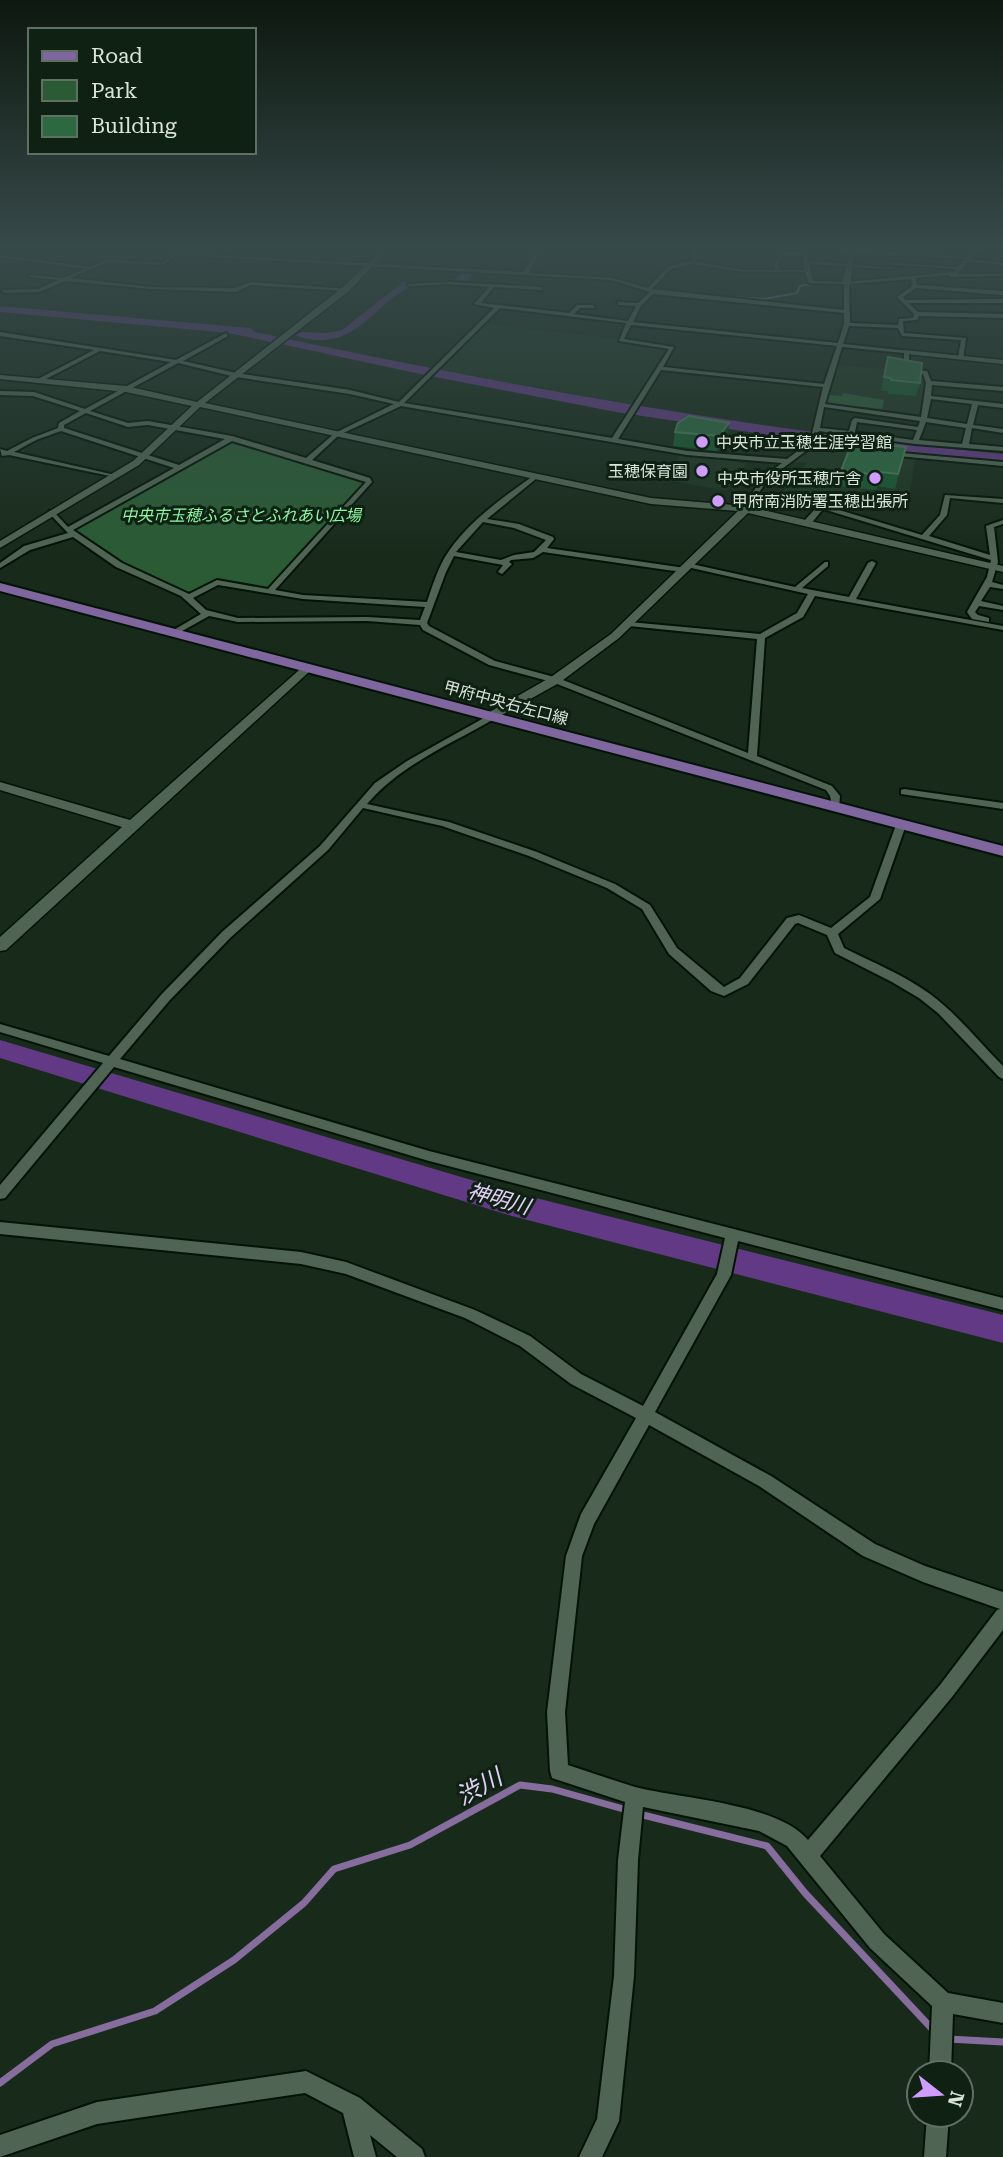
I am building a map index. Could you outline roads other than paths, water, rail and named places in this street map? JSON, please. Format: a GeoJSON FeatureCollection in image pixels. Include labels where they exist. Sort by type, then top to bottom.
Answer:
{"type":"FeatureCollection","features":[{"type":"Feature","properties":{"kind":"main road","name":"甲府中央右左口線"},"geometry":{"type":"LineString","coordinates":[[0,587],[1003,851]]}},
{"type":"Feature","properties":{"kind":"street"},"geometry":{"type":"LineString","coordinates":[[37,381],[98,351]]}},
{"type":"Feature","properties":{"kind":"street"},"geometry":{"type":"LineString","coordinates":[[103,351],[687,453],[788,461]]}},
{"type":"Feature","properties":{"kind":"street"},"geometry":{"type":"LineString","coordinates":[[61,429],[61,424],[198,351]]}},
{"type":"Feature","properties":{"kind":"street"},"geometry":{"type":"LineString","coordinates":[[0,545],[143,457],[198,405],[267,351]]}},
{"type":"Feature","properties":{"kind":"street"},"geometry":{"type":"LineString","coordinates":[[306,461],[337,435],[400,404],[453,351]]}},
{"type":"Feature","properties":{"kind":"street"},"geometry":{"type":"LineString","coordinates":[[614,440],[670,351]]}},
{"type":"Feature","properties":{"kind":"street"},"geometry":{"type":"LineString","coordinates":[[813,443],[826,386],[839,351]]}},
{"type":"Feature","properties":{"kind":"street"},"geometry":{"type":"LineString","coordinates":[[894,351],[1003,362]]}},
{"type":"Feature","properties":{"kind":"street"},"geometry":{"type":"LineString","coordinates":[[961,358],[962,351]]}},
{"type":"Feature","properties":{"kind":"street"},"geometry":{"type":"LineString","coordinates":[[907,352],[906,370],[925,372],[926,381],[929,383],[924,420],[915,442]]}},
{"type":"Feature","properties":{"kind":"street"},"geometry":{"type":"LineString","coordinates":[[659,368],[826,386]]}},
{"type":"Feature","properties":{"kind":"street"},"geometry":{"type":"LineString","coordinates":[[0,377],[126,389],[651,501],[749,503],[786,496],[923,538],[997,565]]}},
{"type":"Feature","properties":{"kind":"street"},"geometry":{"type":"LineString","coordinates":[[929,383],[1003,389]]}},
{"type":"Feature","properties":{"kind":"street"},"geometry":{"type":"LineString","coordinates":[[0,393],[34,394],[128,425],[176,427],[232,438],[368,479],[369,482],[268,592]]}},
{"type":"Feature","properties":{"kind":"street"},"geometry":{"type":"LineString","coordinates":[[928,397],[1003,406]]}},
{"type":"Feature","properties":{"kind":"street"},"geometry":{"type":"LineString","coordinates":[[965,446],[975,403]]}},
{"type":"Feature","properties":{"kind":"street"},"geometry":{"type":"LineString","coordinates":[[821,405],[1003,430]]}},
{"type":"Feature","properties":{"kind":"street"},"geometry":{"type":"LineString","coordinates":[[851,434],[855,420],[920,429]]}},
{"type":"Feature","properties":{"kind":"street"},"geometry":{"type":"LineString","coordinates":[[2,454],[61,429],[180,467]]}},
{"type":"Feature","properties":{"kind":"street"},"geometry":{"type":"LineString","coordinates":[[815,431],[1003,449]]}},
{"type":"Feature","properties":{"kind":"street"},"geometry":{"type":"LineString","coordinates":[[0,566],[27,548],[71,532],[232,438]]}},
{"type":"Feature","properties":{"kind":"street"},"geometry":{"type":"LineString","coordinates":[[0,1194],[107,1064],[226,934],[324,848],[361,804],[393,773],[587,659],[629,624],[687,567],[749,503],[764,479],[813,443],[875,452]]}},
{"type":"Feature","properties":{"kind":"street"},"geometry":{"type":"LineString","coordinates":[[884,453],[1003,464]]}},
{"type":"Feature","properties":{"kind":"street"},"geometry":{"type":"LineString","coordinates":[[2,454],[113,476]]}},
{"type":"Feature","properties":{"kind":"street"},"geometry":{"type":"LineString","coordinates":[[536,477],[506,499],[452,553],[423,622],[426,628],[492,663],[555,680],[829,788],[835,796],[836,808]]}},
{"type":"Feature","properties":{"kind":"street"},"geometry":{"type":"LineString","coordinates":[[923,538],[942,519],[947,508],[947,496],[1003,501]]}},
{"type":"Feature","properties":{"kind":"street"},"geometry":{"type":"LineString","coordinates":[[749,503],[807,523],[997,565]]}},
{"type":"Feature","properties":{"kind":"street"},"geometry":{"type":"LineString","coordinates":[[807,523],[822,506]]}},
{"type":"Feature","properties":{"kind":"street"},"geometry":{"type":"LineString","coordinates":[[51,512],[71,532],[119,565],[189,597],[208,613],[238,620],[367,619],[423,622]]}},
{"type":"Feature","properties":{"kind":"street"},"geometry":{"type":"LineString","coordinates":[[452,553],[502,567],[512,557],[534,557],[550,539],[516,526],[483,520]]}},
{"type":"Feature","properties":{"kind":"street"},"geometry":{"type":"LineString","coordinates":[[1003,522],[990,526],[997,565],[971,612],[975,617],[1003,627]]}},
{"type":"Feature","properties":{"kind":"street"},"geometry":{"type":"LineString","coordinates":[[543,550],[594,556],[623,564],[687,567],[796,590],[1003,627]]}},
{"type":"Feature","properties":{"kind":"street"},"geometry":{"type":"LineString","coordinates":[[796,590],[825,564]]}},
{"type":"Feature","properties":{"kind":"street"},"geometry":{"type":"LineString","coordinates":[[851,600],[872,564]]}},
{"type":"Feature","properties":{"kind":"street"},"geometry":{"type":"LineString","coordinates":[[189,597],[217,582],[268,592],[430,605]]}},
{"type":"Feature","properties":{"kind":"street"},"geometry":{"type":"LineString","coordinates":[[988,584],[1003,587]]}},
{"type":"Feature","properties":{"kind":"street"},"geometry":{"type":"LineString","coordinates":[[629,624],[761,637],[800,615],[813,593]]}},
{"type":"Feature","properties":{"kind":"street"},"geometry":{"type":"LineString","coordinates":[[976,603],[1003,608]]}},
{"type":"Feature","properties":{"kind":"street"},"geometry":{"type":"LineString","coordinates":[[175,633],[208,613]]}},
{"type":"Feature","properties":{"kind":"street"},"geometry":{"type":"LineString","coordinates":[[752,758],[761,637]]}},
{"type":"Feature","properties":{"kind":"street"},"geometry":{"type":"LineString","coordinates":[[0,946],[306,668]]}},
{"type":"Feature","properties":{"kind":"street"},"geometry":{"type":"LineString","coordinates":[[0,786],[131,825]]}},
{"type":"Feature","properties":{"kind":"street"},"geometry":{"type":"LineString","coordinates":[[904,792],[1003,806]]}},
{"type":"Feature","properties":{"kind":"street"},"geometry":{"type":"LineString","coordinates":[[361,804],[445,824],[543,858],[611,886],[646,907],[673,951],[715,988],[724,992],[744,981],[791,921],[799,919],[832,933],[839,950],[896,979],[942,1010],[1003,1074]]}},
{"type":"Feature","properties":{"kind":"street"},"geometry":{"type":"LineString","coordinates":[[832,933],[875,899],[901,825]]}},
{"type":"Feature","properties":{"kind":"street"},"geometry":{"type":"LineString","coordinates":[[0,1028],[107,1064],[429,1156],[732,1239],[1003,1304]]}},
{"type":"Feature","properties":{"kind":"street"},"geometry":{"type":"LineString","coordinates":[[0,1228],[250,1252],[346,1268],[470,1314],[514,1336],[576,1379],[697,1441],[765,1481],[869,1550],[923,1574],[1003,1601]]}},
{"type":"Feature","properties":{"kind":"street"},"geometry":{"type":"LineString","coordinates":[[732,1239],[725,1272],[587,1520],[574,1556],[556,1712],[559,1771],[635,1796],[761,1822],[794,1839],[877,1941],[943,2002],[1003,2012]]}},
{"type":"Feature","properties":{"kind":"street"},"geometry":{"type":"LineString","coordinates":[[807,1856],[946,1691],[1003,1616]]}},
{"type":"Feature","properties":{"kind":"street"},"geometry":{"type":"LineString","coordinates":[[590,2157],[608,2121],[624,1976],[628,1860],[635,1796]]}},
{"type":"Feature","properties":{"kind":"street"},"geometry":{"type":"LineString","coordinates":[[941,2059],[943,2002]]}},
{"type":"Feature","properties":{"kind":"street"},"geometry":{"type":"LineString","coordinates":[[0,2146],[97,2113],[306,2082],[352,2106],[414,2157]]}},
{"type":"Feature","properties":{"kind":"street"},"geometry":{"type":"LineString","coordinates":[[352,2106],[365,2157]]}},
{"type":"Feature","properties":{"kind":"street"},"geometry":{"type":"LineString","coordinates":[[935,2157],[936,2129]]}},
{"type":"Feature","properties":{"kind":"waterway"},"geometry":{"type":"LineString","coordinates":[[326,351],[616,408],[809,437],[1003,458]]}},
{"type":"Feature","properties":{"kind":"waterway","name":"神明川"},"geometry":{"type":"LineString","coordinates":[[0,1049],[512,1204],[1003,1329]]}},
{"type":"Feature","properties":{"kind":"waterway","name":"渋川"},"geometry":{"type":"LineString","coordinates":[[0,2083],[52,2044],[155,2011],[234,1960],[304,1903],[334,1869],[410,1845],[520,1785],[552,1789],[627,1810]]}},
{"type":"Feature","properties":{"kind":"waterway","name":"渋川"},"geometry":{"type":"LineString","coordinates":[[639,1814],[767,1846],[805,1893],[935,2032]]}},
{"type":"Feature","properties":{"kind":"waterway","name":"渋川"},"geometry":{"type":"LineString","coordinates":[[948,2039],[1003,2042]]}},
{"type":"Feature","properties":{"kind":"place","name":"中央市立玉穂生涯学習館"},"geometry":{"type":"Point","coordinates":[702,442]}},
{"type":"Feature","properties":{"kind":"place","name":"玉穂保育園"},"geometry":{"type":"Point","coordinates":[702,471]}},
{"type":"Feature","properties":{"kind":"place","name":"中央市役所玉穂庁舎"},"geometry":{"type":"Point","coordinates":[875,478]}},
{"type":"Feature","properties":{"kind":"place","name":"甲府南消防署玉穂出張所"},"geometry":{"type":"Point","coordinates":[718,501]}},
{"type":"Feature","properties":{"kind":"park label","name":"中央市玉穂ふるさとふれあい広場"},"geometry":{"type":"Point","coordinates":[241,515]}}]}
